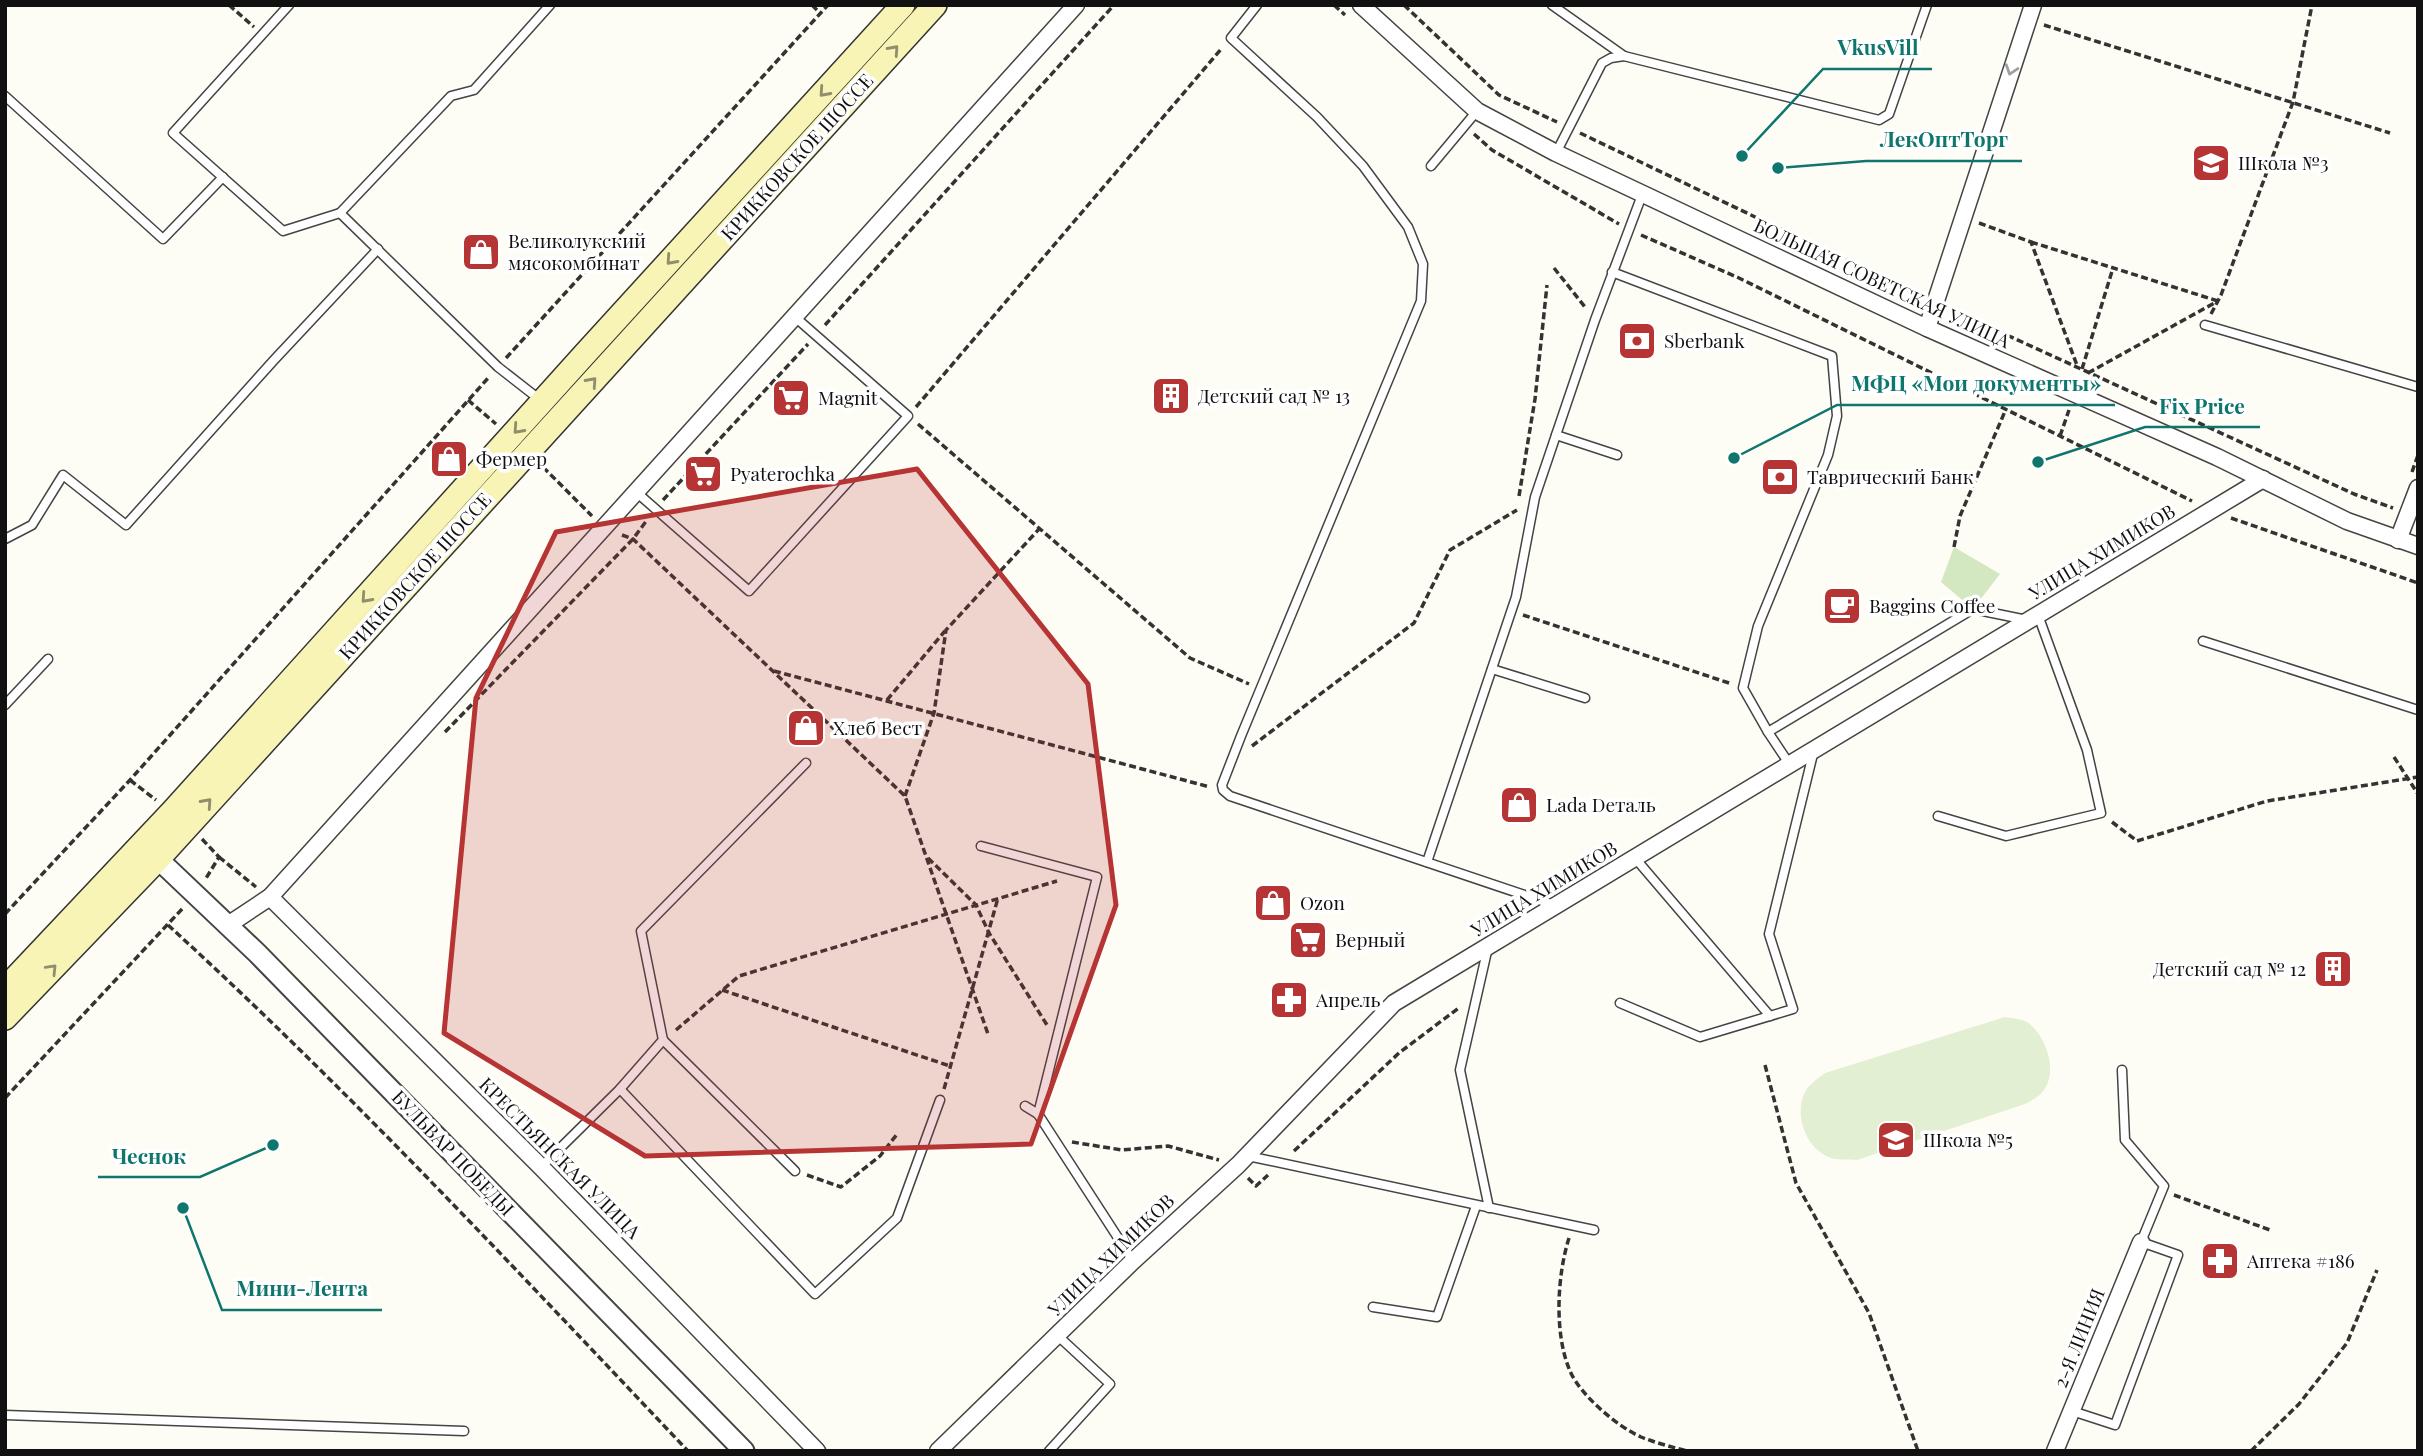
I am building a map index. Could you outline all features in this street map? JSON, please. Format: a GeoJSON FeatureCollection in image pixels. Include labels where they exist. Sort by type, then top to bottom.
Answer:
{"type":"FeatureCollection","features":[{"type":"Feature","properties":{"kind":"main road"},"geometry":{"type":"LineString","coordinates":[[5,989],[123,866],[903,5]]}},
{"type":"Feature","properties":{"kind":"main road","name":"КРИККОВСКОЕ ШОССЕ"},"geometry":{"type":"LineString","coordinates":[[5,1018],[158,859],[929,7]]}},
{"type":"Feature","properties":{"kind":"street"},"geometry":{"type":"LineString","coordinates":[[228,925],[270,897],[1076,5]]}},
{"type":"Feature","properties":{"kind":"street","name":"БОЛЬШАЯ СОВЕТСКАЯ УЛИЦА"},"geometry":{"type":"LineString","coordinates":[[1361,5],[1477,111],[1556,153],[1927,328],[2217,457],[2347,521],[2418,546]]}},
{"type":"Feature","properties":{"kind":"street"},"geometry":{"type":"LineString","coordinates":[[1927,328],[2033,5]]}},
{"type":"Feature","properties":{"kind":"street","name":"УЛИЦА ХИМИКОВ"},"geometry":{"type":"LineString","coordinates":[[938,1451],[1133,1261],[1242,1160],[1394,1003],[2263,479]]}},
{"type":"Feature","properties":{"kind":"street"},"geometry":{"type":"LineString","coordinates":[[2398,540],[2418,488]]}},
{"type":"Feature","properties":{"kind":"street","name":"БУЛЬВАР ПОБЕДЫ"},"geometry":{"type":"LineString","coordinates":[[158,859],[228,925],[744,1451]]}},
{"type":"Feature","properties":{"kind":"street","name":"КРЕСТЬЯНСКАЯ УЛИЦА"},"geometry":{"type":"LineString","coordinates":[[270,897],[541,1167],[817,1451]]}},
{"type":"Feature","properties":{"kind":"street","name":"2-Я ЛИНИЯ"},"geometry":{"type":"LineString","coordinates":[[2055,1451],[2141,1242]]}},
{"type":"Feature","properties":{"kind":"lane"},"geometry":{"type":"LineString","coordinates":[[289,5],[173,133],[283,231],[340,213],[451,96],[474,90],[550,5]]}},
{"type":"Feature","properties":{"kind":"lane"},"geometry":{"type":"LineString","coordinates":[[1257,5],[1231,38],[1317,117],[1363,166],[1408,227],[1423,264],[1421,301],[1231,762],[1222,785],[1223,790],[1230,796],[1557,906]]}},
{"type":"Feature","properties":{"kind":"lane"},"geometry":{"type":"LineString","coordinates":[[1552,5],[1624,56],[1879,120],[1889,114],[1927,5]]}},
{"type":"Feature","properties":{"kind":"lane"},"geometry":{"type":"LineString","coordinates":[[1556,153],[1602,63],[1624,56]]}},
{"type":"Feature","properties":{"kind":"lane"},"geometry":{"type":"LineString","coordinates":[[5,96],[163,239],[223,177]]}},
{"type":"Feature","properties":{"kind":"lane"},"geometry":{"type":"LineString","coordinates":[[1431,166],[1477,111]]}},
{"type":"Feature","properties":{"kind":"lane"},"geometry":{"type":"LineString","coordinates":[[1427,862],[1516,597],[1535,497],[1612,272],[1642,195]]}},
{"type":"Feature","properties":{"kind":"lane"},"geometry":{"type":"LineString","coordinates":[[340,213],[498,367],[561,416]]}},
{"type":"Feature","properties":{"kind":"lane"},"geometry":{"type":"LineString","coordinates":[[5,539],[32,525],[63,475],[126,525],[378,248]]}},
{"type":"Feature","properties":{"kind":"lane"},"geometry":{"type":"LineString","coordinates":[[1612,272],[1832,356],[1837,416],[1828,455],[1758,626],[1743,688],[1790,765]]}},
{"type":"Feature","properties":{"kind":"lane"},"geometry":{"type":"LineString","coordinates":[[635,491],[749,591],[908,416],[795,317]]}},
{"type":"Feature","properties":{"kind":"lane"},"geometry":{"type":"LineString","coordinates":[[2205,325],[2418,387]]}},
{"type":"Feature","properties":{"kind":"lane"},"geometry":{"type":"LineString","coordinates":[[1556,435],[1617,455]]}},
{"type":"Feature","properties":{"kind":"lane"},"geometry":{"type":"LineString","coordinates":[[1768,732],[1973,609],[2033,618],[2087,750],[2101,813],[2006,836],[1938,816]]}},
{"type":"Feature","properties":{"kind":"lane"},"geometry":{"type":"LineString","coordinates":[[2203,641],[2418,710]]}},
{"type":"Feature","properties":{"kind":"lane"},"geometry":{"type":"LineString","coordinates":[[5,705],[48,659]]}},
{"type":"Feature","properties":{"kind":"lane"},"geometry":{"type":"LineString","coordinates":[[1492,668],[1585,698]]}},
{"type":"Feature","properties":{"kind":"lane"},"geometry":{"type":"LineString","coordinates":[[1619,1003],[1700,1037],[1793,1009],[1769,934],[1814,750]]}},
{"type":"Feature","properties":{"kind":"lane"},"geometry":{"type":"LineString","coordinates":[[795,1171],[663,1040],[640,931],[806,763]]}},
{"type":"Feature","properties":{"kind":"lane"},"geometry":{"type":"LineString","coordinates":[[981,846],[1097,877],[1038,1114]]}},
{"type":"Feature","properties":{"kind":"lane"},"geometry":{"type":"LineString","coordinates":[[1635,858],[1770,1016]]}},
{"type":"Feature","properties":{"kind":"lane"},"geometry":{"type":"LineString","coordinates":[[1488,947],[1460,1070],[1489,1209]]}},
{"type":"Feature","properties":{"kind":"lane"},"geometry":{"type":"LineString","coordinates":[[541,1167],[620,1089],[663,1040]]}},
{"type":"Feature","properties":{"kind":"lane"},"geometry":{"type":"LineString","coordinates":[[2072,1411],[2115,1425],[2178,1255],[2141,1242],[2164,1186],[2125,1140],[2122,1070]]}},
{"type":"Feature","properties":{"kind":"lane"},"geometry":{"type":"LineString","coordinates":[[620,1089],[815,1294],[897,1218],[942,1096]]}},
{"type":"Feature","properties":{"kind":"lane"},"geometry":{"type":"LineString","coordinates":[[1025,1106],[1038,1114],[1133,1261]]}},
{"type":"Feature","properties":{"kind":"lane"},"geometry":{"type":"LineString","coordinates":[[1242,1160],[1281,1163],[1594,1230]]}},
{"type":"Feature","properties":{"kind":"lane"},"geometry":{"type":"LineString","coordinates":[[1373,1307],[1437,1318],[1476,1206]]}},
{"type":"Feature","properties":{"kind":"lane"},"geometry":{"type":"LineString","coordinates":[[1049,1451],[1110,1384],[1057,1335]]}},
{"type":"Feature","properties":{"kind":"lane"},"geometry":{"type":"LineString","coordinates":[[5,1415],[464,1431]]}},
{"type":"Feature","properties":{"kind":"path"},"geometry":{"type":"LineString","coordinates":[[229,5],[263,34]]}},
{"type":"Feature","properties":{"kind":"path"},"geometry":{"type":"LineString","coordinates":[[812,5],[820,13]]}},
{"type":"Feature","properties":{"kind":"path"},"geometry":{"type":"LineString","coordinates":[[5,914],[130,780],[468,400],[828,5]]}},
{"type":"Feature","properties":{"kind":"path"},"geometry":{"type":"LineString","coordinates":[[442,736],[633,539],[655,509],[1114,5]]}},
{"type":"Feature","properties":{"kind":"path"},"geometry":{"type":"LineString","coordinates":[[1334,5],[1354,24]]}},
{"type":"Feature","properties":{"kind":"path"},"geometry":{"type":"LineString","coordinates":[[1404,5],[1499,94],[1935,303],[2354,494],[2408,513]]}},
{"type":"Feature","properties":{"kind":"path"},"geometry":{"type":"LineString","coordinates":[[2205,325],[2218,301],[2293,102],[2312,5]]}},
{"type":"Feature","properties":{"kind":"path"},"geometry":{"type":"LineString","coordinates":[[2039,24],[2390,133]]}},
{"type":"Feature","properties":{"kind":"path"},"geometry":{"type":"LineString","coordinates":[[1231,38],[908,416],[1190,658],[1261,689]]}},
{"type":"Feature","properties":{"kind":"path"},"geometry":{"type":"LineString","coordinates":[[1465,125],[1492,150],[1629,229],[1739,278],[2211,511],[2418,583]]}},
{"type":"Feature","properties":{"kind":"path"},"geometry":{"type":"LineString","coordinates":[[1979,223],[2218,301]]}},
{"type":"Feature","properties":{"kind":"path"},"geometry":{"type":"LineString","coordinates":[[2031,242],[2080,369]]}},
{"type":"Feature","properties":{"kind":"path"},"geometry":{"type":"LineString","coordinates":[[1554,268],[1595,320]]}},
{"type":"Feature","properties":{"kind":"path"},"geometry":{"type":"LineString","coordinates":[[2080,369],[2113,268]]}},
{"type":"Feature","properties":{"kind":"path"},"geometry":{"type":"LineString","coordinates":[[1231,762],[1414,623],[1450,550],[1517,512],[1535,399],[1547,285]]}},
{"type":"Feature","properties":{"kind":"path"},"geometry":{"type":"LineString","coordinates":[[2088,373],[2218,301]]}},
{"type":"Feature","properties":{"kind":"path"},"geometry":{"type":"LineString","coordinates":[[468,400],[510,437]]}},
{"type":"Feature","properties":{"kind":"path"},"geometry":{"type":"LineString","coordinates":[[1954,547],[1960,516],[2006,409]]}},
{"type":"Feature","properties":{"kind":"path"},"geometry":{"type":"LineString","coordinates":[[528,453],[603,527],[633,539],[905,796],[988,1034]]}},
{"type":"Feature","properties":{"kind":"path"},"geometry":{"type":"LineString","coordinates":[[887,701],[946,630],[1040,528]]}},
{"type":"Feature","properties":{"kind":"path"},"geometry":{"type":"LineString","coordinates":[[1511,611],[1743,688]]}},
{"type":"Feature","properties":{"kind":"path"},"geometry":{"type":"LineString","coordinates":[[905,796],[934,713],[946,630]]}},
{"type":"Feature","properties":{"kind":"path"},"geometry":{"type":"LineString","coordinates":[[772,670],[1223,790]]}},
{"type":"Feature","properties":{"kind":"path"},"geometry":{"type":"LineString","coordinates":[[2394,757],[2418,794]]}},
{"type":"Feature","properties":{"kind":"path"},"geometry":{"type":"LineString","coordinates":[[2101,813],[2137,841],[2267,801],[2418,778]]}},
{"type":"Feature","properties":{"kind":"path"},"geometry":{"type":"LineString","coordinates":[[219,857],[270,897]]}},
{"type":"Feature","properties":{"kind":"path"},"geometry":{"type":"LineString","coordinates":[[926,857],[976,905],[989,933],[1056,1040]]}},
{"type":"Feature","properties":{"kind":"path"},"geometry":{"type":"LineString","coordinates":[[663,1040],[739,976],[1083,873]]}},
{"type":"Feature","properties":{"kind":"path"},"geometry":{"type":"LineString","coordinates":[[5,1098],[196,894]]}},
{"type":"Feature","properties":{"kind":"path"},"geometry":{"type":"LineString","coordinates":[[942,1096],[998,898]]}},
{"type":"Feature","properties":{"kind":"path"},"geometry":{"type":"LineString","coordinates":[[168,925],[386,1134],[688,1451]]}},
{"type":"Feature","properties":{"kind":"path"},"geometry":{"type":"LineString","coordinates":[[723,990],[950,1066]]}},
{"type":"Feature","properties":{"kind":"path"},"geometry":{"type":"LineString","coordinates":[[1064,1136],[1073,1143],[1122,1150],[1168,1146],[1242,1160],[1256,1186],[1399,1053],[1477,994]]}},
{"type":"Feature","properties":{"kind":"path"},"geometry":{"type":"LineString","coordinates":[[1765,1065],[1796,1183],[1869,1313],[1918,1451]]}},
{"type":"Feature","properties":{"kind":"path"},"geometry":{"type":"LineString","coordinates":[[795,1171],[841,1187],[880,1156],[898,1133]]}},
{"type":"Feature","properties":{"kind":"path"},"geometry":{"type":"LineString","coordinates":[[2162,1191],[2270,1230]]}},
{"type":"Feature","properties":{"kind":"path"},"geometry":{"type":"LineString","coordinates":[[1573,1226],[1562,1261],[1559,1293],[1560,1332],[1570,1372],[1585,1393],[1612,1418],[1638,1436],[1688,1451]]}},
{"type":"Feature","properties":{"kind":"path"},"geometry":{"type":"LineString","coordinates":[[2251,1451],[2299,1404],[2347,1343],[2377,1270]]}},
{"type":"Feature","properties":{"kind":"highlighted area"},"geometry":{"type":"Polygon","coordinates":[[[917,469],[1088,684],[1116,905],[1031,1144],[645,1156],[444,1033],[476,698],[556,532],[917,469]]]}},
{"type":"Feature","properties":{"kind":"green space"},"geometry":{"type":"Polygon","coordinates":[[[1954,547],[2000,574],[1973,609],[1941,582],[1954,547]]]}},
{"type":"Feature","properties":{"kind":"green space"},"geometry":{"type":"Polygon","coordinates":[[[2005,1017],[2027,1022],[2045,1045],[2050,1074],[2048,1083],[2035,1099],[1857,1160],[1835,1159],[1825,1155],[1810,1141],[1802,1122],[1802,1102],[1805,1092],[1825,1073],[2005,1017]]]}},
{"type":"Feature","properties":{"kind":"place","name":"VkusVill"},"geometry":{"type":"Point","coordinates":[1742,156]}},
{"type":"Feature","properties":{"kind":"place","name":"Школа №3"},"geometry":{"type":"Point","coordinates":[2211,163]}},
{"type":"Feature","properties":{"kind":"place","name":"ЛекОптТорг"},"geometry":{"type":"Point","coordinates":[1778,168]}},
{"type":"Feature","properties":{"kind":"place","name":"Великолукский мясокомбинат"},"geometry":{"type":"Point","coordinates":[481,252]}},
{"type":"Feature","properties":{"kind":"place","name":"Sberbank"},"geometry":{"type":"Point","coordinates":[1637,341]}},
{"type":"Feature","properties":{"kind":"place","name":"Детский сад № 13"},"geometry":{"type":"Point","coordinates":[1171,396]}},
{"type":"Feature","properties":{"kind":"place","name":"Magnit"},"geometry":{"type":"Point","coordinates":[791,398]}},
{"type":"Feature","properties":{"kind":"place","name":"МФЦ «Мои документы»"},"geometry":{"type":"Point","coordinates":[1734,458]}},
{"type":"Feature","properties":{"kind":"place","name":"Фермер"},"geometry":{"type":"Point","coordinates":[449,459]}},
{"type":"Feature","properties":{"kind":"place","name":"Fix Price"},"geometry":{"type":"Point","coordinates":[2038,462]}},
{"type":"Feature","properties":{"kind":"place","name":"Pyaterochka"},"geometry":{"type":"Point","coordinates":[703,474]}},
{"type":"Feature","properties":{"kind":"place","name":"Таврический Банк"},"geometry":{"type":"Point","coordinates":[1780,477]}},
{"type":"Feature","properties":{"kind":"place","name":"Baggins Coffee"},"geometry":{"type":"Point","coordinates":[1842,606]}},
{"type":"Feature","properties":{"kind":"place","name":"Хлеб Вест"},"geometry":{"type":"Point","coordinates":[806,728]}},
{"type":"Feature","properties":{"kind":"place","name":"Lada Dеталь"},"geometry":{"type":"Point","coordinates":[1519,805]}},
{"type":"Feature","properties":{"kind":"place","name":"Ozon"},"geometry":{"type":"Point","coordinates":[1273,903]}},
{"type":"Feature","properties":{"kind":"place","name":"Верный"},"geometry":{"type":"Point","coordinates":[1308,940]}},
{"type":"Feature","properties":{"kind":"place","name":"Детский сад № 12"},"geometry":{"type":"Point","coordinates":[2333,969]}},
{"type":"Feature","properties":{"kind":"place","name":"Апрель"},"geometry":{"type":"Point","coordinates":[1289,1000]}},
{"type":"Feature","properties":{"kind":"place","name":"Школа №5"},"geometry":{"type":"Point","coordinates":[1896,1140]}},
{"type":"Feature","properties":{"kind":"place","name":"Чеснок"},"geometry":{"type":"Point","coordinates":[273,1145]}},
{"type":"Feature","properties":{"kind":"place","name":"Мини-Лента"},"geometry":{"type":"Point","coordinates":[183,1208]}},
{"type":"Feature","properties":{"kind":"place","name":"Аптека #186"},"geometry":{"type":"Point","coordinates":[2220,1261]}}]}
